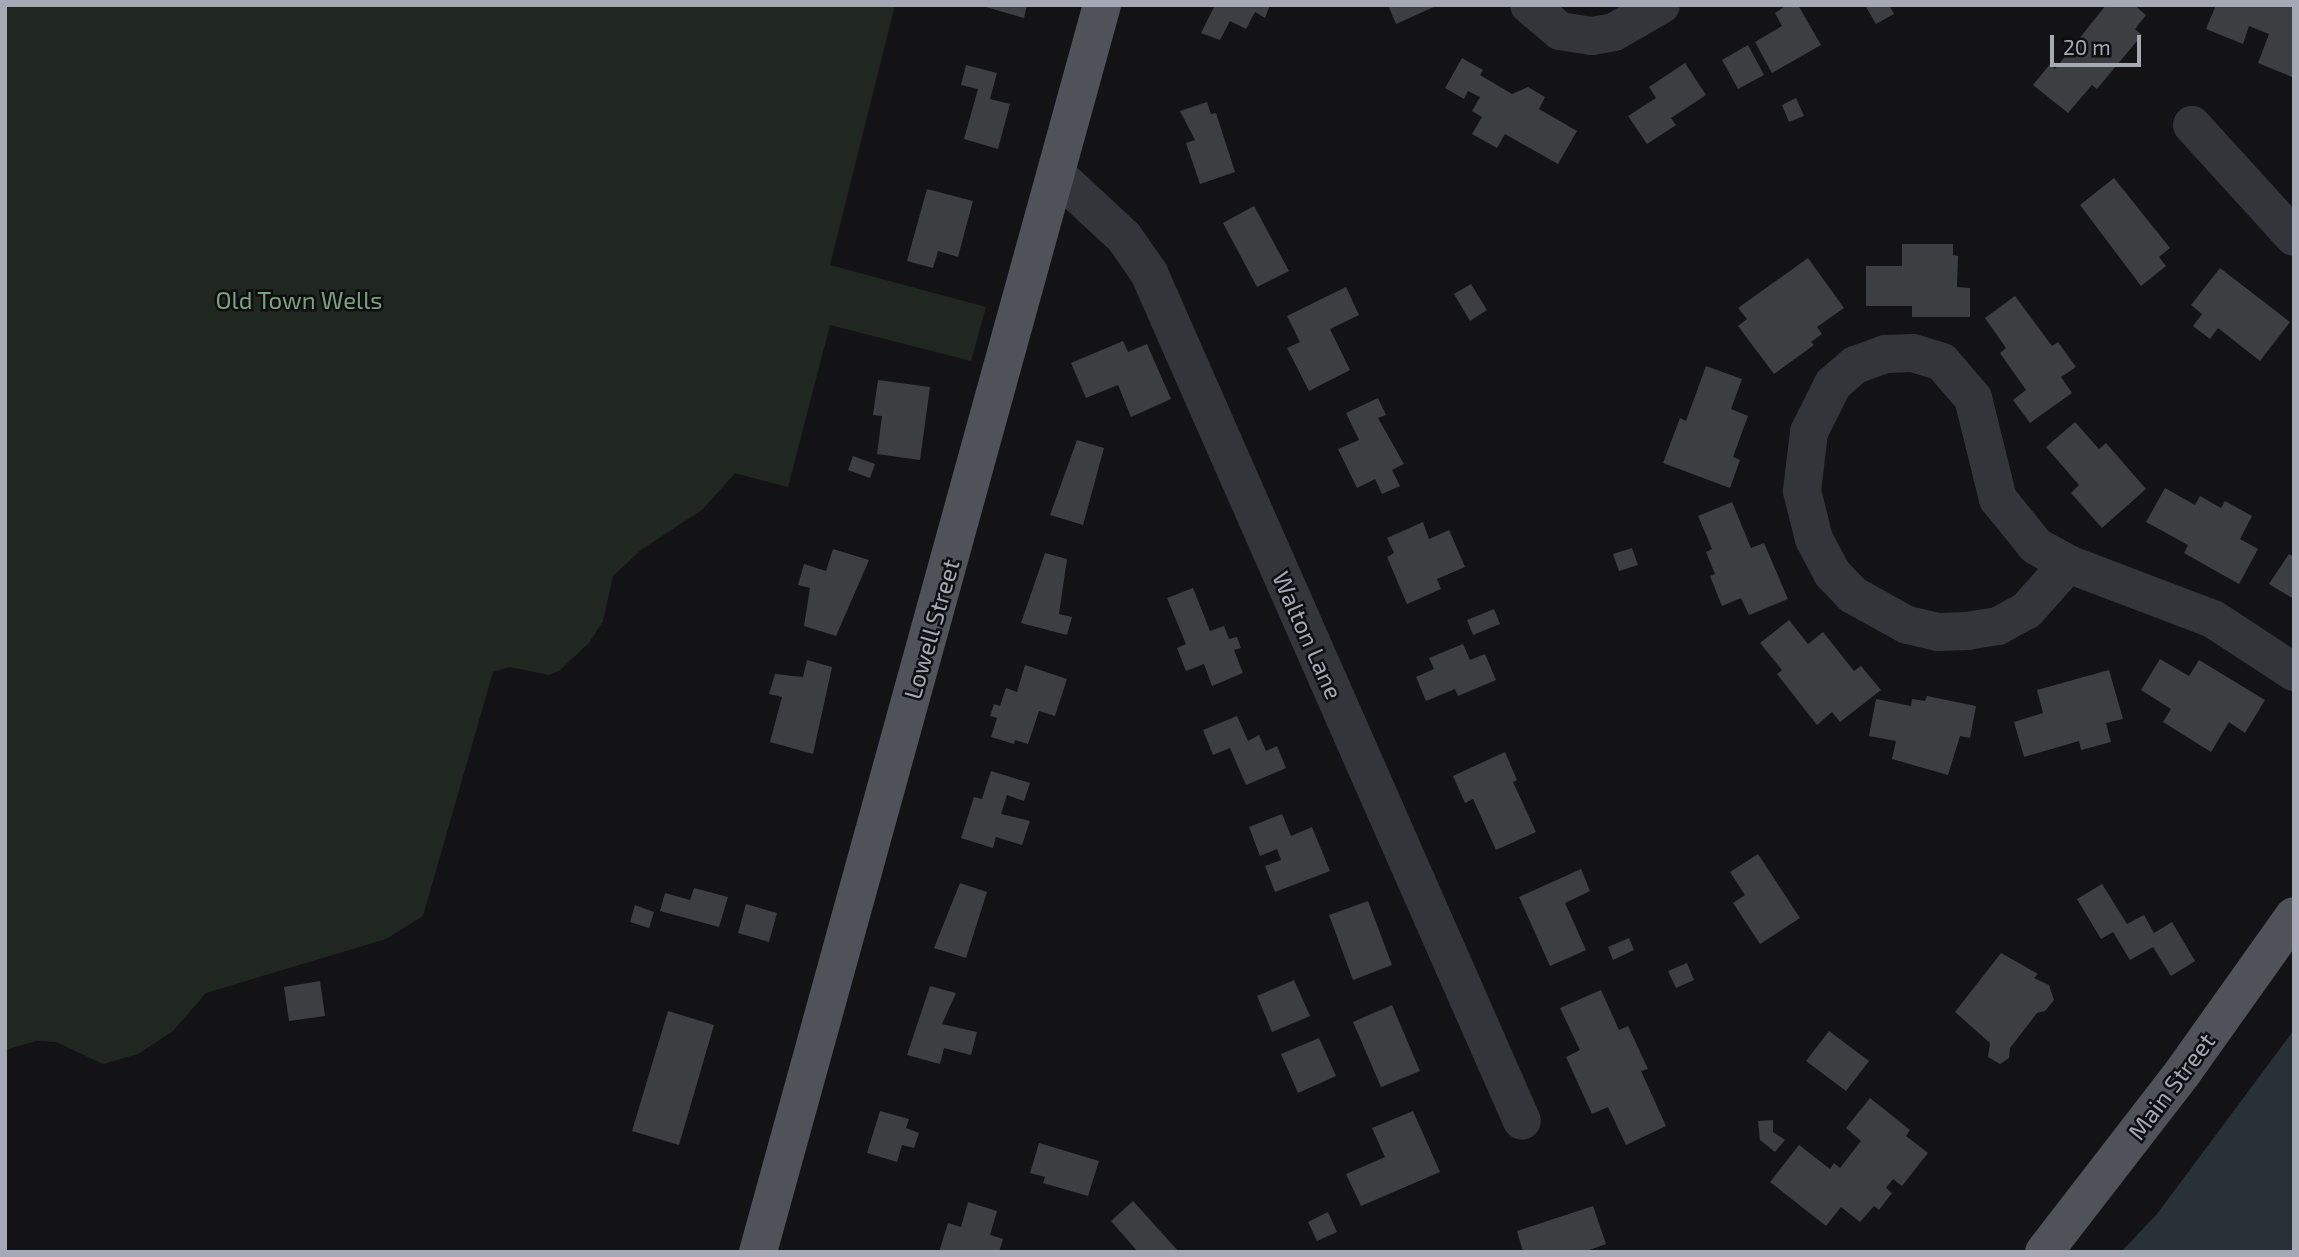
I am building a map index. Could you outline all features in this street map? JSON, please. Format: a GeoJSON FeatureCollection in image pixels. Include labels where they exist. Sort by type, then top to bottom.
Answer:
{"type":"FeatureCollection","features":[{"type":"Feature","properties":{"kind":"main road","name":"Lowell Street"},"geometry":{"type":"LineString","coordinates":[[758,1252],[1102,5]]}},
{"type":"Feature","properties":{"kind":"main road","name":"Main Street"},"geometry":{"type":"LineString","coordinates":[[2044,1252],[2183,1072],[2294,916]]}},
{"type":"Feature","properties":{"kind":"street"},"geometry":{"type":"LineString","coordinates":[[1529,5],[1560,31],[1592,36],[1614,32],[1661,5]]}},
{"type":"Feature","properties":{"kind":"street"},"geometry":{"type":"LineString","coordinates":[[2192,125],[2294,237]]}},
{"type":"Feature","properties":{"kind":"street","name":"Walton Lane"},"geometry":{"type":"LineString","coordinates":[[1057,174],[1124,237],[1149,273],[1521,1121]]}},
{"type":"Feature","properties":{"kind":"street"},"geometry":{"type":"LineString","coordinates":[[2068,564],[2027,610],[1998,626],[1976,630],[1923,630],[1892,620],[1853,595],[1832,573],[1814,539],[1802,491],[1809,432],[1833,384],[1855,365],[1885,354],[1913,352],[1942,362],[1973,398],[1991,481],[2006,511],[2036,546],[2068,564],[2213,619],[2294,672]]}},
{"type":"Feature","properties":{"kind":"green space","name":"Old Town Wells"},"geometry":{"type":"Polygon","coordinates":[[[5,5],[895,5],[830,265],[986,307],[971,361],[830,325],[788,487],[735,473],[703,509],[641,550],[613,576],[603,621],[589,643],[559,671],[549,675],[510,667],[493,672],[423,916],[386,939],[206,993],[173,1031],[138,1054],[103,1064],[56,1042],[36,1041],[5,1050],[5,5]]]}},
{"type":"Feature","properties":{"kind":"shaded area"},"geometry":{"type":"Polygon","coordinates":[[[2294,1030],[2294,1252],[2121,1252],[2157,1214],[2294,1030]]]}},
{"type":"Feature","properties":{"kind":"building"},"geometry":{"type":"Polygon","coordinates":[[[979,5],[1027,5],[1024,18],[979,5]]]}},
{"type":"Feature","properties":{"kind":"building"},"geometry":{"type":"Polygon","coordinates":[[[1215,5],[1270,5],[1265,18],[1255,12],[1246,29],[1230,21],[1220,40],[1201,33],[1215,5]]]}},
{"type":"Feature","properties":{"kind":"building"},"geometry":{"type":"Polygon","coordinates":[[[1388,5],[1438,5],[1396,24],[1388,5]]]}},
{"type":"Feature","properties":{"kind":"building"},"geometry":{"type":"Polygon","coordinates":[[[1787,5],[1798,5],[1821,45],[1772,73],[1755,42],[1782,26],[1775,13],[1787,5]]]}},
{"type":"Feature","properties":{"kind":"building"},"geometry":{"type":"Polygon","coordinates":[[[1865,5],[1889,5],[1894,14],[1876,24],[1865,5]]]}},
{"type":"Feature","properties":{"kind":"building"},"geometry":{"type":"Polygon","coordinates":[[[2106,5],[2134,5],[2146,15],[2135,29],[2142,35],[2097,89],[2092,85],[2068,113],[2033,85],[2050,64],[2055,69],[2106,5]]]}},
{"type":"Feature","properties":{"kind":"building"},"geometry":{"type":"Polygon","coordinates":[[[2216,5],[2294,5],[2292,77],[2258,63],[2269,34],[2249,26],[2243,44],[2206,29],[2216,5]]]}},
{"type":"Feature","properties":{"kind":"building"},"geometry":{"type":"Polygon","coordinates":[[[1748,45],[1764,75],[1738,89],[1722,60],[1748,45]]]}},
{"type":"Feature","properties":{"kind":"building"},"geometry":{"type":"Polygon","coordinates":[[[1462,58],[1483,70],[1480,75],[1512,94],[1528,87],[1545,97],[1539,109],[1577,131],[1558,164],[1505,134],[1497,148],[1472,134],[1482,117],[1472,111],[1480,97],[1468,91],[1464,99],[1445,88],[1462,58]]]}},
{"type":"Feature","properties":{"kind":"building"},"geometry":{"type":"Polygon","coordinates":[[[1685,63],[1706,95],[1671,118],[1676,125],[1647,144],[1628,116],[1656,98],[1649,87],[1685,63]]]}},
{"type":"Feature","properties":{"kind":"building"},"geometry":{"type":"Polygon","coordinates":[[[966,65],[997,73],[990,99],[1010,104],[998,149],[964,139],[978,89],[961,85],[966,65]]]}},
{"type":"Feature","properties":{"kind":"building"},"geometry":{"type":"Polygon","coordinates":[[[1796,98],[1804,116],[1789,122],[1782,105],[1796,98]]]}},
{"type":"Feature","properties":{"kind":"building"},"geometry":{"type":"Polygon","coordinates":[[[1207,102],[1211,114],[1216,113],[1235,172],[1200,184],[1186,143],[1195,140],[1180,111],[1207,102]]]}},
{"type":"Feature","properties":{"kind":"building"},"geometry":{"type":"Polygon","coordinates":[[[2114,178],[2170,248],[2159,257],[2166,266],[2141,286],[2080,205],[2114,178]]]}},
{"type":"Feature","properties":{"kind":"building"},"geometry":{"type":"Polygon","coordinates":[[[927,189],[973,201],[958,257],[938,251],[933,268],[907,261],[927,189]]]}},
{"type":"Feature","properties":{"kind":"building"},"geometry":{"type":"Polygon","coordinates":[[[1254,206],[1289,271],[1257,287],[1223,223],[1254,206]]]}},
{"type":"Feature","properties":{"kind":"building"},"geometry":{"type":"Polygon","coordinates":[[[1902,244],[1953,244],[1953,255],[1958,256],[1957,287],[1970,288],[1970,317],[1912,317],[1912,306],[1866,306],[1866,266],[1902,266],[1902,244]]]}},
{"type":"Feature","properties":{"kind":"building"},"geometry":{"type":"Polygon","coordinates":[[[1808,258],[1844,308],[1817,327],[1822,334],[1811,342],[1814,345],[1774,374],[1738,326],[1747,319],[1738,308],[1808,258]]]}},
{"type":"Feature","properties":{"kind":"building"},"geometry":{"type":"Polygon","coordinates":[[[2220,268],[2290,322],[2260,361],[2218,328],[2210,339],[2193,326],[2202,314],[2191,305],[2220,268]]]}},
{"type":"Feature","properties":{"kind":"building"},"geometry":{"type":"Polygon","coordinates":[[[1471,284],[1487,310],[1470,321],[1454,294],[1471,284]]]}},
{"type":"Feature","properties":{"kind":"building"},"geometry":{"type":"Polygon","coordinates":[[[1346,287],[1359,315],[1330,329],[1350,370],[1309,391],[1287,348],[1300,342],[1287,316],[1346,287]]]}},
{"type":"Feature","properties":{"kind":"building"},"geometry":{"type":"Polygon","coordinates":[[[2015,296],[2052,346],[2058,342],[2076,367],[2061,377],[2072,393],[2030,423],[2013,400],[2026,390],[2000,353],[2006,348],[1985,318],[2015,296]]]}},
{"type":"Feature","properties":{"kind":"building"},"geometry":{"type":"Polygon","coordinates":[[[1123,341],[1128,352],[1147,344],[1171,399],[1131,417],[1118,385],[1086,398],[1071,363],[1123,341]]]}},
{"type":"Feature","properties":{"kind":"building"},"geometry":{"type":"Polygon","coordinates":[[[1706,366],[1742,379],[1731,409],[1748,416],[1733,457],[1740,460],[1730,488],[1663,463],[1680,418],[1686,421],[1706,366]]]}},
{"type":"Feature","properties":{"kind":"building"},"geometry":{"type":"Polygon","coordinates":[[[878,380],[930,387],[920,460],[877,454],[882,416],[873,415],[878,380]]]}},
{"type":"Feature","properties":{"kind":"building"},"geometry":{"type":"Polygon","coordinates":[[[1378,398],[1386,415],[1378,418],[1404,464],[1392,470],[1400,486],[1382,494],[1375,479],[1357,488],[1338,449],[1359,440],[1346,413],[1378,398]]]}},
{"type":"Feature","properties":{"kind":"building"},"geometry":{"type":"Polygon","coordinates":[[[2075,422],[2099,449],[2106,443],[2146,489],[2102,528],[2071,493],[2079,485],[2046,447],[2075,422]]]}},
{"type":"Feature","properties":{"kind":"building"},"geometry":{"type":"Polygon","coordinates":[[[1077,440],[1104,448],[1083,525],[1050,515],[1077,440]]]}},
{"type":"Feature","properties":{"kind":"building"},"geometry":{"type":"Polygon","coordinates":[[[853,456],[875,464],[870,478],[848,470],[853,456]]]}},
{"type":"Feature","properties":{"kind":"building"},"geometry":{"type":"Polygon","coordinates":[[[2165,488],[2195,505],[2200,496],[2221,508],[2225,501],[2252,516],[2240,539],[2258,549],[2239,584],[2184,553],[2188,545],[2146,522],[2165,488]]]}},
{"type":"Feature","properties":{"kind":"building"},"geometry":{"type":"Polygon","coordinates":[[[1732,502],[1751,548],[1764,543],[1788,599],[1749,615],[1741,598],[1722,606],[1710,576],[1715,574],[1706,552],[1712,549],[1698,516],[1732,502]]]}},
{"type":"Feature","properties":{"kind":"building"},"geometry":{"type":"Polygon","coordinates":[[[1423,522],[1429,539],[1449,530],[1465,567],[1437,579],[1441,589],[1407,604],[1387,557],[1394,553],[1387,538],[1423,522]]]}},
{"type":"Feature","properties":{"kind":"building"},"geometry":{"type":"Polygon","coordinates":[[[1632,548],[1638,565],[1619,571],[1613,554],[1632,548]]]}},
{"type":"Feature","properties":{"kind":"building"},"geometry":{"type":"Polygon","coordinates":[[[833,549],[869,560],[836,636],[804,626],[810,588],[798,585],[804,564],[826,571],[833,549]]]}},
{"type":"Feature","properties":{"kind":"building"},"geometry":{"type":"Polygon","coordinates":[[[1045,553],[1067,559],[1059,614],[1072,617],[1067,635],[1021,623],[1045,553]]]}},
{"type":"Feature","properties":{"kind":"building"},"geometry":{"type":"Polygon","coordinates":[[[2289,554],[2294,557],[2294,599],[2269,584],[2289,554]]]}},
{"type":"Feature","properties":{"kind":"building"},"geometry":{"type":"Polygon","coordinates":[[[1193,588],[1210,631],[1224,626],[1229,639],[1237,637],[1241,648],[1234,650],[1243,673],[1212,686],[1204,664],[1186,671],[1177,648],[1186,644],[1167,598],[1193,588]]]}},
{"type":"Feature","properties":{"kind":"building"},"geometry":{"type":"Polygon","coordinates":[[[1494,609],[1500,624],[1473,635],[1467,620],[1494,609]]]}},
{"type":"Feature","properties":{"kind":"building"},"geometry":{"type":"Polygon","coordinates":[[[1789,620],[1808,644],[1823,632],[1854,671],[1861,666],[1881,690],[1840,722],[1832,712],[1817,725],[1777,674],[1782,670],[1760,643],[1789,620]]]}},
{"type":"Feature","properties":{"kind":"building"},"geometry":{"type":"Polygon","coordinates":[[[1463,644],[1470,660],[1485,654],[1496,680],[1458,696],[1455,689],[1426,701],[1416,677],[1434,669],[1429,658],[1463,644]]]}},
{"type":"Feature","properties":{"kind":"building"},"geometry":{"type":"Polygon","coordinates":[[[2160,659],[2189,676],[2199,660],[2265,700],[2245,733],[2229,722],[2211,752],[2163,722],[2171,709],[2141,690],[2160,659]]]}},
{"type":"Feature","properties":{"kind":"building"},"geometry":{"type":"Polygon","coordinates":[[[807,660],[832,667],[813,754],[770,742],[782,697],[769,694],[775,674],[803,677],[807,660]]]}},
{"type":"Feature","properties":{"kind":"building"},"geometry":{"type":"Polygon","coordinates":[[[1025,665],[1067,679],[1055,716],[1039,711],[1028,744],[1015,740],[1014,744],[991,737],[997,718],[990,716],[994,704],[1000,706],[1006,688],[1017,692],[1025,665]]]}},
{"type":"Feature","properties":{"kind":"building"},"geometry":{"type":"Polygon","coordinates":[[[2109,670],[2123,719],[2106,723],[2111,742],[2081,750],[2079,741],[2024,757],[2014,722],[2043,713],[2037,690],[2109,670]]]}},
{"type":"Feature","properties":{"kind":"building"},"geometry":{"type":"Polygon","coordinates":[[[1927,696],[1976,706],[1970,738],[1960,736],[1948,775],[1892,759],[1896,741],[1869,736],[1876,699],[1911,706],[1912,699],[1925,701],[1927,696]]]}},
{"type":"Feature","properties":{"kind":"building"},"geometry":{"type":"Polygon","coordinates":[[[1237,716],[1248,741],[1259,735],[1266,751],[1277,746],[1286,768],[1246,785],[1230,748],[1213,755],[1203,730],[1237,716]]]}},
{"type":"Feature","properties":{"kind":"building"},"geometry":{"type":"Polygon","coordinates":[[[1505,752],[1517,780],[1513,782],[1536,832],[1496,850],[1473,799],[1465,803],[1453,776],[1505,752]]]}},
{"type":"Feature","properties":{"kind":"building"},"geometry":{"type":"Polygon","coordinates":[[[991,771],[1030,783],[1024,801],[1007,795],[1001,814],[1030,821],[1022,845],[996,837],[993,848],[961,838],[974,797],[982,799],[991,771]]]}},
{"type":"Feature","properties":{"kind":"building"},"geometry":{"type":"Polygon","coordinates":[[[1282,814],[1291,836],[1312,827],[1330,871],[1275,892],[1265,866],[1281,860],[1277,849],[1260,856],[1249,827],[1282,814]]]}},
{"type":"Feature","properties":{"kind":"building"},"geometry":{"type":"Polygon","coordinates":[[[1758,854],[1800,918],[1760,944],[1733,903],[1745,895],[1730,872],[1758,854]]]}},
{"type":"Feature","properties":{"kind":"building"},"geometry":{"type":"Polygon","coordinates":[[[1581,869],[1590,891],[1565,903],[1586,950],[1550,966],[1519,897],[1581,869]]]}},
{"type":"Feature","properties":{"kind":"building"},"geometry":{"type":"Polygon","coordinates":[[[960,883],[987,892],[966,958],[934,948],[960,883]]]}},
{"type":"Feature","properties":{"kind":"building"},"geometry":{"type":"Polygon","coordinates":[[[2102,884],[2127,924],[2144,915],[2154,933],[2172,922],[2195,961],[2171,976],[2153,947],[2130,960],[2113,932],[2101,939],[2077,899],[2102,884]]]}},
{"type":"Feature","properties":{"kind":"building"},"geometry":{"type":"Polygon","coordinates":[[[694,888],[728,897],[719,927],[660,911],[665,893],[690,900],[694,888]]]}},
{"type":"Feature","properties":{"kind":"building"},"geometry":{"type":"Polygon","coordinates":[[[1368,901],[1392,965],[1353,980],[1329,915],[1368,901]]]}},
{"type":"Feature","properties":{"kind":"building"},"geometry":{"type":"Polygon","coordinates":[[[746,904],[777,913],[769,942],[738,933],[746,904]]]}},
{"type":"Feature","properties":{"kind":"building"},"geometry":{"type":"Polygon","coordinates":[[[635,905],[654,912],[649,928],[630,922],[635,905]]]}},
{"type":"Feature","properties":{"kind":"building"},"geometry":{"type":"Polygon","coordinates":[[[1629,938],[1634,950],[1613,960],[1608,947],[1629,938]]]}},
{"type":"Feature","properties":{"kind":"building"},"geometry":{"type":"Polygon","coordinates":[[[2001,953],[2038,974],[2034,978],[2049,985],[2054,1000],[2045,1011],[2037,1013],[2010,1048],[2009,1058],[2000,1064],[1988,1057],[1990,1043],[1955,1012],[2001,953]]]}},
{"type":"Feature","properties":{"kind":"building"},"geometry":{"type":"Polygon","coordinates":[[[1687,963],[1694,980],[1676,988],[1668,971],[1687,963]]]}},
{"type":"Feature","properties":{"kind":"building"},"geometry":{"type":"Polygon","coordinates":[[[1294,980],[1310,1016],[1272,1032],[1257,996],[1294,980]]]}},
{"type":"Feature","properties":{"kind":"building"},"geometry":{"type":"Polygon","coordinates":[[[320,981],[325,1016],[289,1021],[284,987],[320,981]]]}},
{"type":"Feature","properties":{"kind":"building"},"geometry":{"type":"Polygon","coordinates":[[[930,986],[956,993],[942,1024],[977,1032],[971,1055],[944,1048],[940,1064],[907,1055],[930,986]]]}},
{"type":"Feature","properties":{"kind":"building"},"geometry":{"type":"Polygon","coordinates":[[[1601,990],[1619,1030],[1628,1026],[1648,1069],[1641,1071],[1666,1126],[1626,1145],[1608,1107],[1592,1114],[1566,1057],[1580,1050],[1560,1008],[1601,990]]]}},
{"type":"Feature","properties":{"kind":"building"},"geometry":{"type":"Polygon","coordinates":[[[1392,1005],[1420,1071],[1381,1087],[1353,1022],[1392,1005]]]}},
{"type":"Feature","properties":{"kind":"building"},"geometry":{"type":"Polygon","coordinates":[[[668,1011],[714,1025],[679,1145],[632,1131],[668,1011]]]}},
{"type":"Feature","properties":{"kind":"building"},"geometry":{"type":"Polygon","coordinates":[[[1829,1031],[1869,1061],[1846,1091],[1806,1061],[1829,1031]]]}},
{"type":"Feature","properties":{"kind":"building"},"geometry":{"type":"Polygon","coordinates":[[[1319,1038],[1336,1076],[1298,1093],[1281,1054],[1319,1038]]]}},
{"type":"Feature","properties":{"kind":"building"},"geometry":{"type":"Polygon","coordinates":[[[1870,1098],[1910,1130],[1906,1136],[1928,1153],[1902,1186],[1893,1179],[1886,1188],[1892,1193],[1879,1210],[1874,1206],[1860,1222],[1841,1207],[1826,1226],[1770,1182],[1799,1145],[1830,1169],[1834,1163],[1840,1168],[1861,1141],[1846,1128],[1870,1098]]]}},
{"type":"Feature","properties":{"kind":"building"},"geometry":{"type":"Polygon","coordinates":[[[880,1111],[909,1119],[906,1128],[919,1133],[914,1148],[902,1145],[897,1162],[867,1153],[880,1111]]]}},
{"type":"Feature","properties":{"kind":"building"},"geometry":{"type":"Polygon","coordinates":[[[1413,1111],[1440,1172],[1361,1206],[1346,1174],[1385,1157],[1372,1128],[1413,1111]]]}},
{"type":"Feature","properties":{"kind":"building"},"geometry":{"type":"Polygon","coordinates":[[[1773,1120],[1773,1132],[1785,1140],[1775,1152],[1760,1140],[1758,1121],[1773,1120]]]}},
{"type":"Feature","properties":{"kind":"building"},"geometry":{"type":"Polygon","coordinates":[[[1039,1143],[1099,1161],[1088,1196],[1043,1183],[1045,1177],[1030,1173],[1039,1143]]]}},
{"type":"Feature","properties":{"kind":"building"},"geometry":{"type":"Polygon","coordinates":[[[1133,1201],[1179,1252],[1138,1252],[1111,1221],[1133,1201]]]}},
{"type":"Feature","properties":{"kind":"building"},"geometry":{"type":"Polygon","coordinates":[[[968,1202],[997,1211],[990,1235],[1003,1239],[999,1252],[939,1252],[948,1223],[961,1227],[968,1202]]]}},
{"type":"Feature","properties":{"kind":"building"},"geometry":{"type":"Polygon","coordinates":[[[1593,1206],[1606,1244],[1584,1252],[1523,1252],[1517,1231],[1593,1206]]]}},
{"type":"Feature","properties":{"kind":"building"},"geometry":{"type":"Polygon","coordinates":[[[1328,1212],[1337,1232],[1317,1241],[1308,1222],[1328,1212]]]}}]}
